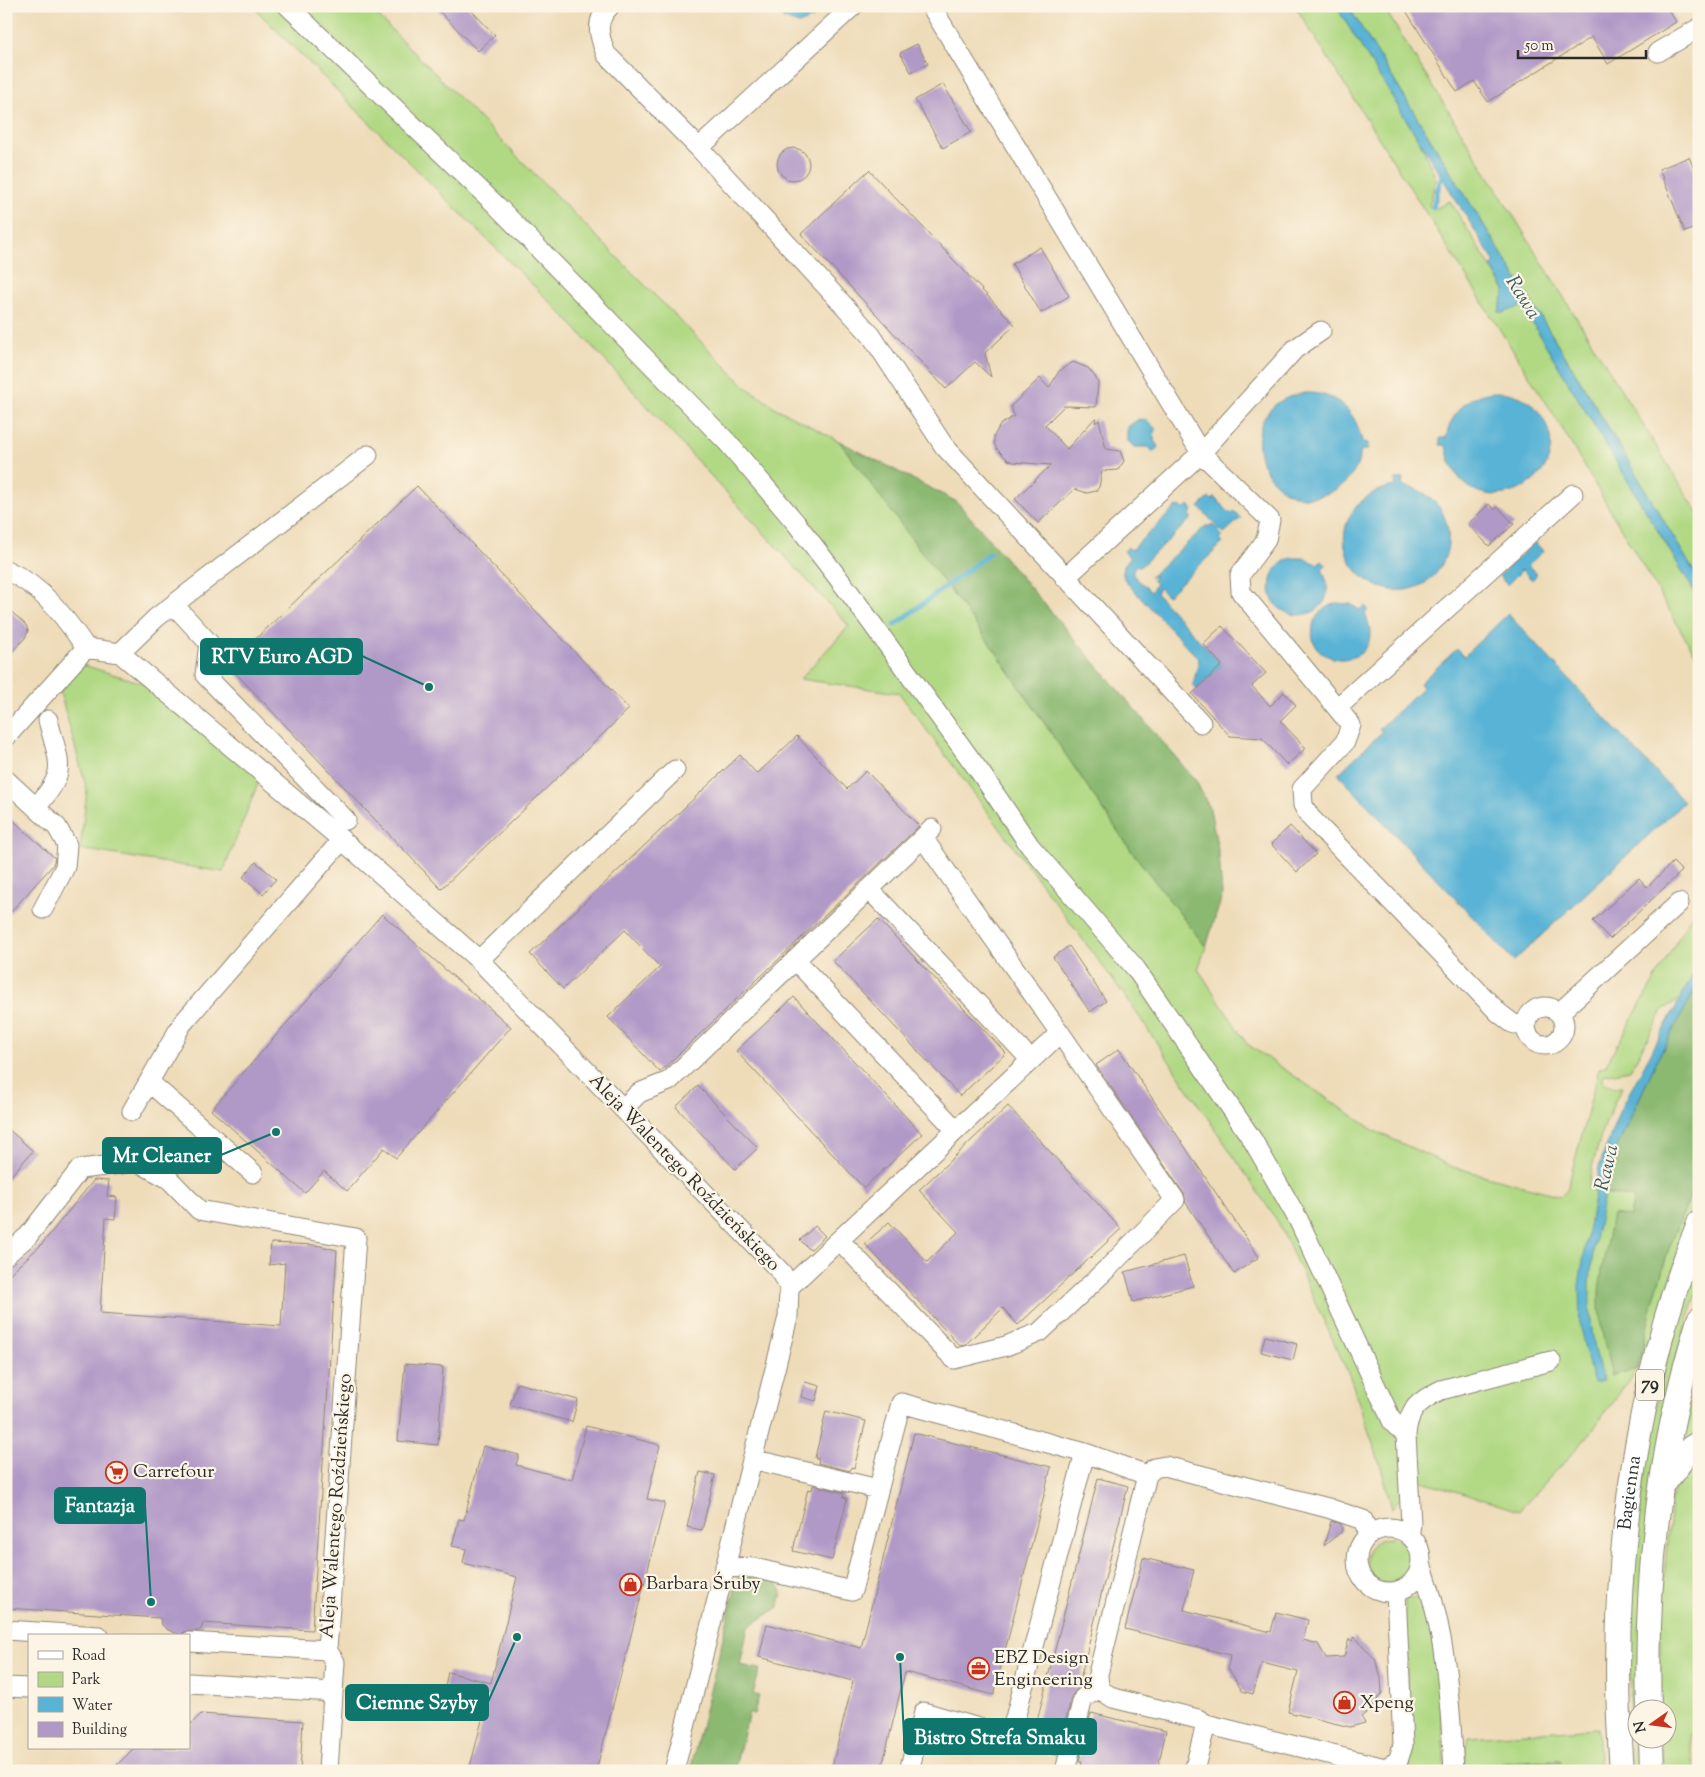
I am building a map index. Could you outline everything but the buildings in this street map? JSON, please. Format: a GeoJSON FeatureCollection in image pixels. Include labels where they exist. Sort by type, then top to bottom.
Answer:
{"type":"FeatureCollection","features":[{"type":"Feature","properties":{"kind":"main road","name":"Bagienna"},"geometry":{"type":"LineString","coordinates":[[1622,1771],[1618,1698],[1620,1602],[1630,1497],[1657,1356],[1699,1223]]}},
{"type":"Feature","properties":{"kind":"main road","name":"Bagienna"},"geometry":{"type":"LineString","coordinates":[[1649,1700],[1651,1601],[1662,1486],[1674,1417],[1699,1320]]}},
{"type":"Feature","properties":{"kind":"main road"},"geometry":{"type":"LineString","coordinates":[[1662,1486],[1691,1448],[1699,1443]]}},
{"type":"Feature","properties":{"kind":"main road"},"geometry":{"type":"LineString","coordinates":[[1651,1750],[1652,1771]]}},
{"type":"Feature","properties":{"kind":"street"},"geometry":{"type":"LineString","coordinates":[[288,6],[510,220],[728,443],[796,523],[852,596],[982,775],[1030,846],[1136,969],[1211,1077],[1252,1139],[1298,1219],[1393,1423],[1406,1435]]}},
{"type":"Feature","properties":{"kind":"street"},"geometry":{"type":"LineString","coordinates":[[610,6],[603,13],[598,34],[606,54],[699,148],[871,335],[944,446],[1201,723]]}},
{"type":"Feature","properties":{"kind":"street"},"geometry":{"type":"LineString","coordinates":[[699,148],[853,6]]}},
{"type":"Feature","properties":{"kind":"street"},"geometry":{"type":"LineString","coordinates":[[931,6],[1201,453],[1270,520],[1266,540],[1240,575],[1241,592],[1351,725],[1345,742],[1302,789],[1303,804],[1310,817],[1499,1013],[1512,1023],[1526,1027]]}},
{"type":"Feature","properties":{"kind":"street"},"geometry":{"type":"LineString","coordinates":[[1658,52],[1699,28]]}},
{"type":"Feature","properties":{"kind":"street"},"geometry":{"type":"LineString","coordinates":[[1065,578],[1201,453],[1295,349],[1321,331]]}},
{"type":"Feature","properties":{"kind":"street"},"geometry":{"type":"LineString","coordinates":[[6,570],[40,592],[54,605],[86,648],[120,653],[174,605],[368,455]]}},
{"type":"Feature","properties":{"kind":"street"},"geometry":{"type":"LineString","coordinates":[[1337,708],[1573,494]]}},
{"type":"Feature","properties":{"kind":"street"},"geometry":{"type":"LineString","coordinates":[[174,605],[209,643],[205,675],[346,820]]}},
{"type":"Feature","properties":{"kind":"street"},"geometry":{"type":"LineString","coordinates":[[6,737],[86,648]]}},
{"type":"Feature","properties":{"kind":"street","name":"Aleja Walentego Roździeńskiego"},"geometry":{"type":"LineString","coordinates":[[120,653],[342,840],[479,960],[782,1273],[789,1287],[788,1317],[674,1771]]}},
{"type":"Feature","properties":{"kind":"street"},"geometry":{"type":"LineString","coordinates":[[36,807],[53,788],[59,775],[58,762],[48,720]]}},
{"type":"Feature","properties":{"kind":"street"},"geometry":{"type":"LineString","coordinates":[[479,960],[674,770]]}},
{"type":"Feature","properties":{"kind":"street"},"geometry":{"type":"LineString","coordinates":[[6,780],[57,827],[67,845],[64,867],[43,909]]}},
{"type":"Feature","properties":{"kind":"street"},"geometry":{"type":"LineString","coordinates":[[623,1110],[639,1093],[669,1081],[927,834],[1060,1033],[1175,1200],[1103,1273],[1040,1332],[1006,1346],[954,1359],[839,1240]]}},
{"type":"Feature","properties":{"kind":"street"},"geometry":{"type":"LineString","coordinates":[[132,1112],[182,1024],[342,840]]}},
{"type":"Feature","properties":{"kind":"street"},"geometry":{"type":"LineString","coordinates":[[870,889],[1031,1060]]}},
{"type":"Feature","properties":{"kind":"street"},"geometry":{"type":"LineString","coordinates":[[1559,1013],[1679,903]]}},
{"type":"Feature","properties":{"kind":"street"},"geometry":{"type":"LineString","coordinates":[[795,960],[956,1130]]}},
{"type":"Feature","properties":{"kind":"street"},"geometry":{"type":"LineString","coordinates":[[1548,1007],[1559,1013],[1563,1019],[1563,1032],[1555,1043],[1549,1045],[1536,1043],[1530,1039],[1526,1027],[1530,1014],[1534,1010],[1548,1007]]}},
{"type":"Feature","properties":{"kind":"street"},"geometry":{"type":"LineString","coordinates":[[789,1287],[1060,1033]]}},
{"type":"Feature","properties":{"kind":"street"},"geometry":{"type":"LineString","coordinates":[[149,1082],[254,1173]]}},
{"type":"Feature","properties":{"kind":"street","name":"Aleja Walentego Roździeńskiego"},"geometry":{"type":"LineString","coordinates":[[6,1256],[28,1236],[80,1170],[138,1162],[169,1179],[199,1210],[356,1238],[327,1650],[335,1662],[328,1771]]}},
{"type":"Feature","properties":{"kind":"street"},"geometry":{"type":"LineString","coordinates":[[1409,1535],[1411,1524],[1406,1435],[1408,1417],[1426,1397],[1441,1390],[1551,1361]]}},
{"type":"Feature","properties":{"kind":"street"},"geometry":{"type":"LineString","coordinates":[[725,1566],[754,1568],[852,1591],[901,1403],[1085,1454],[1148,1476]]}},
{"type":"Feature","properties":{"kind":"street"},"geometry":{"type":"LineString","coordinates":[[909,1771],[924,1712],[1010,1737],[1085,1454]]}},
{"type":"Feature","properties":{"kind":"street"},"geometry":{"type":"LineString","coordinates":[[752,1459],[878,1489]]}},
{"type":"Feature","properties":{"kind":"street"},"geometry":{"type":"LineString","coordinates":[[1098,1689],[1098,1674],[1148,1476],[1154,1468],[1165,1466],[1210,1471],[1363,1520],[1369,1535]]}},
{"type":"Feature","properties":{"kind":"street"},"geometry":{"type":"LineString","coordinates":[[1421,1564],[1413,1582],[1396,1592],[1385,1592],[1375,1589],[1360,1574],[1358,1553],[1362,1543],[1369,1535],[1389,1528],[1409,1535],[1416,1543],[1420,1553],[1421,1564],[1434,1597],[1442,1638],[1454,1771]]}},
{"type":"Feature","properties":{"kind":"street"},"geometry":{"type":"LineString","coordinates":[[1098,1689],[1112,1698],[1198,1719],[1206,1724],[1385,1768],[1398,1761],[1402,1745],[1396,1592]]}},
{"type":"Feature","properties":{"kind":"street"},"geometry":{"type":"LineString","coordinates":[[6,1630],[68,1634]]}},
{"type":"Feature","properties":{"kind":"street"},"geometry":{"type":"LineString","coordinates":[[190,1642],[327,1650]]}},
{"type":"Feature","properties":{"kind":"street"},"geometry":{"type":"LineString","coordinates":[[190,1683],[333,1692]]}},
{"type":"Feature","properties":{"kind":"street"},"geometry":{"type":"LineString","coordinates":[[6,1687],[28,1688]]}},
{"type":"Feature","properties":{"kind":"street"},"geometry":{"type":"LineString","coordinates":[[1065,1771],[1084,1698],[1098,1689]]}},
{"type":"Feature","properties":{"kind":"street"},"geometry":{"type":"LineString","coordinates":[[1194,1771],[1206,1724]]}},
{"type":"Feature","properties":{"kind":"green space"},"geometry":{"type":"Polygon","coordinates":[[[252,6],[368,6],[746,387],[776,408],[839,441],[996,652],[1130,849],[1206,947],[1198,969],[1247,1044],[1375,1131],[1453,1167],[1561,1196],[1567,1190],[1599,1069],[1605,1066],[1699,902],[1699,964],[1680,999],[1664,1009],[1630,1070],[1603,1075],[1603,1082],[1614,1087],[1622,1087],[1601,1136],[1593,1162],[1588,1189],[1634,1197],[1630,1217],[1613,1214],[1655,1295],[1669,1248],[1699,1175],[1699,1193],[1643,1369],[1637,1369],[1589,1435],[1519,1511],[1416,1479],[1392,1509],[1381,1467],[1350,1377],[1278,1222],[1125,996],[899,693],[800,679],[849,626],[567,319],[252,6]]]}},
{"type":"Feature","properties":{"kind":"green space"},"geometry":{"type":"Polygon","coordinates":[[[1295,6],[1336,6],[1420,142],[1436,179],[1429,206],[1437,208],[1450,201],[1505,290],[1499,312],[1503,313],[1522,305],[1699,599],[1699,661],[1557,420],[1295,6]]]}},
{"type":"Feature","properties":{"kind":"green space"},"geometry":{"type":"Polygon","coordinates":[[[1348,6],[1383,6],[1699,515],[1699,580],[1583,385],[1348,6]]]}},
{"type":"Feature","properties":{"kind":"green space"},"geometry":{"type":"Polygon","coordinates":[[[839,441],[957,502],[1196,781],[1210,809],[1219,855],[1222,896],[1206,947],[1130,849],[996,652],[839,441]]]}},
{"type":"Feature","properties":{"kind":"green space"},"geometry":{"type":"Polygon","coordinates":[[[83,665],[162,689],[260,778],[223,872],[80,849],[87,790],[60,692],[83,665]]]}},
{"type":"Feature","properties":{"kind":"green space"},"geometry":{"type":"Polygon","coordinates":[[[1699,983],[1699,1175],[1669,1248],[1655,1295],[1637,1369],[1612,1376],[1600,1318],[1600,1283],[1612,1214],[1630,1217],[1634,1198],[1605,1193],[1616,1149],[1658,1058],[1699,983]]]}},
{"type":"Feature","properties":{"kind":"green space"},"geometry":{"type":"Polygon","coordinates":[[[1699,1253],[1699,1285],[1678,1354],[1639,1700],[1630,1700],[1630,1625],[1637,1528],[1643,1479],[1665,1368],[1699,1253]]]}},
{"type":"Feature","properties":{"kind":"green space"},"geometry":{"type":"Polygon","coordinates":[[[1699,1360],[1699,1434],[1680,1442],[1699,1360]]]}},
{"type":"Feature","properties":{"kind":"green space"},"geometry":{"type":"Polygon","coordinates":[[[1699,1455],[1699,1731],[1689,1735],[1695,1771],[1663,1771],[1662,1750],[1678,1750],[1678,1700],[1660,1700],[1660,1622],[1671,1499],[1675,1486],[1699,1455]]]}},
{"type":"Feature","properties":{"kind":"green space"},"geometry":{"type":"Polygon","coordinates":[[[1389,1538],[1402,1542],[1408,1548],[1412,1561],[1408,1574],[1402,1580],[1389,1584],[1376,1580],[1370,1574],[1366,1561],[1370,1548],[1376,1542],[1389,1538]]]}},
{"type":"Feature","properties":{"kind":"green space"},"geometry":{"type":"Polygon","coordinates":[[[752,1575],[776,1581],[782,1591],[779,1607],[748,1627],[740,1665],[760,1669],[753,1694],[759,1696],[754,1714],[749,1713],[734,1771],[690,1771],[738,1577],[752,1575]]]}},
{"type":"Feature","properties":{"kind":"green space"},"geometry":{"type":"Polygon","coordinates":[[[1411,1597],[1421,1600],[1426,1606],[1438,1673],[1445,1771],[1409,1771],[1405,1598],[1411,1597]]]}},
{"type":"Feature","properties":{"kind":"green space"},"geometry":{"type":"Polygon","coordinates":[[[1597,1728],[1600,1771],[1482,1771],[1561,1765],[1560,1760],[1507,1762],[1462,1768],[1469,1737],[1597,1728]]]}},
{"type":"Feature","properties":{"kind":"green space"},"geometry":{"type":"Polygon","coordinates":[[[1631,1750],[1641,1750],[1642,1771],[1632,1771],[1631,1750]]]}},
{"type":"Feature","properties":{"kind":"green space"},"geometry":{"type":"Polygon","coordinates":[[[1561,1760],[1561,1766],[1462,1771],[1462,1768],[1507,1762],[1561,1760]]]}},
{"type":"Feature","properties":{"kind":"water"},"geometry":{"type":"Polygon","coordinates":[[[777,6],[819,6],[813,18],[799,24],[784,19],[777,6]]]}},
{"type":"Feature","properties":{"kind":"water","name":"Rawa"},"geometry":{"type":"Polygon","coordinates":[[[1336,6],[1348,6],[1583,385],[1699,580],[1699,599],[1522,306],[1503,313],[1499,312],[1505,290],[1491,266],[1495,263],[1336,6]]]}},
{"type":"Feature","properties":{"kind":"water"},"geometry":{"type":"Polygon","coordinates":[[[1496,392],[1516,395],[1537,409],[1550,440],[1547,462],[1534,480],[1516,491],[1494,495],[1473,489],[1456,473],[1446,445],[1440,445],[1440,438],[1446,438],[1448,429],[1457,412],[1470,400],[1486,393],[1496,392]]]}},
{"type":"Feature","properties":{"kind":"water"},"geometry":{"type":"Polygon","coordinates":[[[1305,393],[1327,396],[1344,406],[1355,422],[1362,442],[1368,443],[1368,450],[1361,450],[1356,468],[1345,483],[1335,490],[1310,497],[1288,492],[1272,479],[1262,460],[1259,439],[1264,418],[1279,402],[1305,393]]]}},
{"type":"Feature","properties":{"kind":"water"},"geometry":{"type":"Polygon","coordinates":[[[1139,419],[1147,420],[1155,428],[1154,441],[1159,447],[1153,452],[1148,447],[1134,447],[1127,440],[1127,427],[1139,419]]]}},
{"type":"Feature","properties":{"kind":"water"},"geometry":{"type":"Polygon","coordinates":[[[1396,479],[1403,479],[1402,486],[1424,493],[1439,507],[1447,525],[1448,544],[1443,563],[1432,578],[1414,588],[1392,590],[1372,583],[1356,570],[1348,556],[1345,543],[1345,529],[1357,506],[1380,490],[1395,486],[1396,479]]]}},
{"type":"Feature","properties":{"kind":"water"},"geometry":{"type":"Polygon","coordinates":[[[1214,497],[1231,514],[1234,511],[1241,518],[1224,533],[1221,530],[1219,532],[1222,536],[1219,539],[1223,543],[1167,596],[1159,588],[1156,593],[1222,665],[1197,689],[1193,686],[1199,659],[1126,582],[1123,569],[1130,558],[1124,551],[1128,547],[1131,550],[1176,507],[1180,506],[1184,509],[1189,505],[1193,510],[1189,516],[1192,518],[1140,567],[1137,565],[1133,569],[1133,575],[1151,592],[1156,584],[1152,580],[1155,576],[1150,577],[1207,525],[1208,527],[1212,524],[1215,528],[1217,526],[1199,507],[1209,498],[1212,500],[1214,497]]]}},
{"type":"Feature","properties":{"kind":"water"},"geometry":{"type":"Polygon","coordinates":[[[1535,542],[1543,551],[1528,565],[1537,575],[1532,580],[1522,570],[1507,585],[1499,576],[1535,542]]]}},
{"type":"Feature","properties":{"kind":"water"},"geometry":{"type":"Polygon","coordinates":[[[1291,558],[1304,558],[1317,564],[1322,560],[1326,565],[1322,569],[1327,588],[1324,602],[1315,611],[1303,615],[1290,614],[1279,607],[1271,596],[1271,580],[1274,572],[1281,564],[1291,558]]]}},
{"type":"Feature","properties":{"kind":"water"},"geometry":{"type":"Polygon","coordinates":[[[1336,603],[1350,604],[1360,610],[1365,606],[1369,610],[1365,614],[1370,633],[1366,647],[1357,656],[1344,659],[1331,657],[1319,651],[1313,639],[1314,623],[1317,616],[1325,608],[1336,603]]]}},
{"type":"Feature","properties":{"kind":"water"},"geometry":{"type":"Polygon","coordinates":[[[1508,614],[1684,802],[1514,961],[1338,774],[1382,732],[1379,729],[1423,687],[1420,683],[1457,649],[1464,656],[1508,614]]]}},
{"type":"Feature","properties":{"kind":"water","name":"Rawa"},"geometry":{"type":"Polygon","coordinates":[[[1699,964],[1699,983],[1658,1058],[1616,1149],[1611,1166],[1594,1247],[1591,1272],[1591,1324],[1595,1351],[1603,1380],[1593,1382],[1580,1328],[1579,1285],[1599,1167],[1619,1112],[1699,964]]]}},
{"type":"Feature","properties":{"kind":"waterway"},"geometry":{"type":"LineString","coordinates":[[1433,207],[1443,171]]}},
{"type":"Feature","properties":{"kind":"waterway"},"geometry":{"type":"LineString","coordinates":[[895,625],[990,553]]}},
{"type":"Feature","properties":{"kind":"place","name":"RTV Euro AGD"},"geometry":{"type":"Point","coordinates":[429,687]}},
{"type":"Feature","properties":{"kind":"place","name":"Mr Cleaner"},"geometry":{"type":"Point","coordinates":[276,1132]}},
{"type":"Feature","properties":{"kind":"place","name":"Carrefour"},"geometry":{"type":"Point","coordinates":[117,1472]}},
{"type":"Feature","properties":{"kind":"place","name":"Barbara Śruby"},"geometry":{"type":"Point","coordinates":[630,1584]}},
{"type":"Feature","properties":{"kind":"place","name":"Fantazja"},"geometry":{"type":"Point","coordinates":[151,1602]}},
{"type":"Feature","properties":{"kind":"place","name":"Ciemne Szyby"},"geometry":{"type":"Point","coordinates":[517,1637]}},
{"type":"Feature","properties":{"kind":"place","name":"Bistro Strefa Smaku"},"geometry":{"type":"Point","coordinates":[900,1657]}},
{"type":"Feature","properties":{"kind":"place","name":"EBZ Design Engineering"},"geometry":{"type":"Point","coordinates":[978,1669]}},
{"type":"Feature","properties":{"kind":"place","name":"Xpeng"},"geometry":{"type":"Point","coordinates":[1344,1703]}}]}
